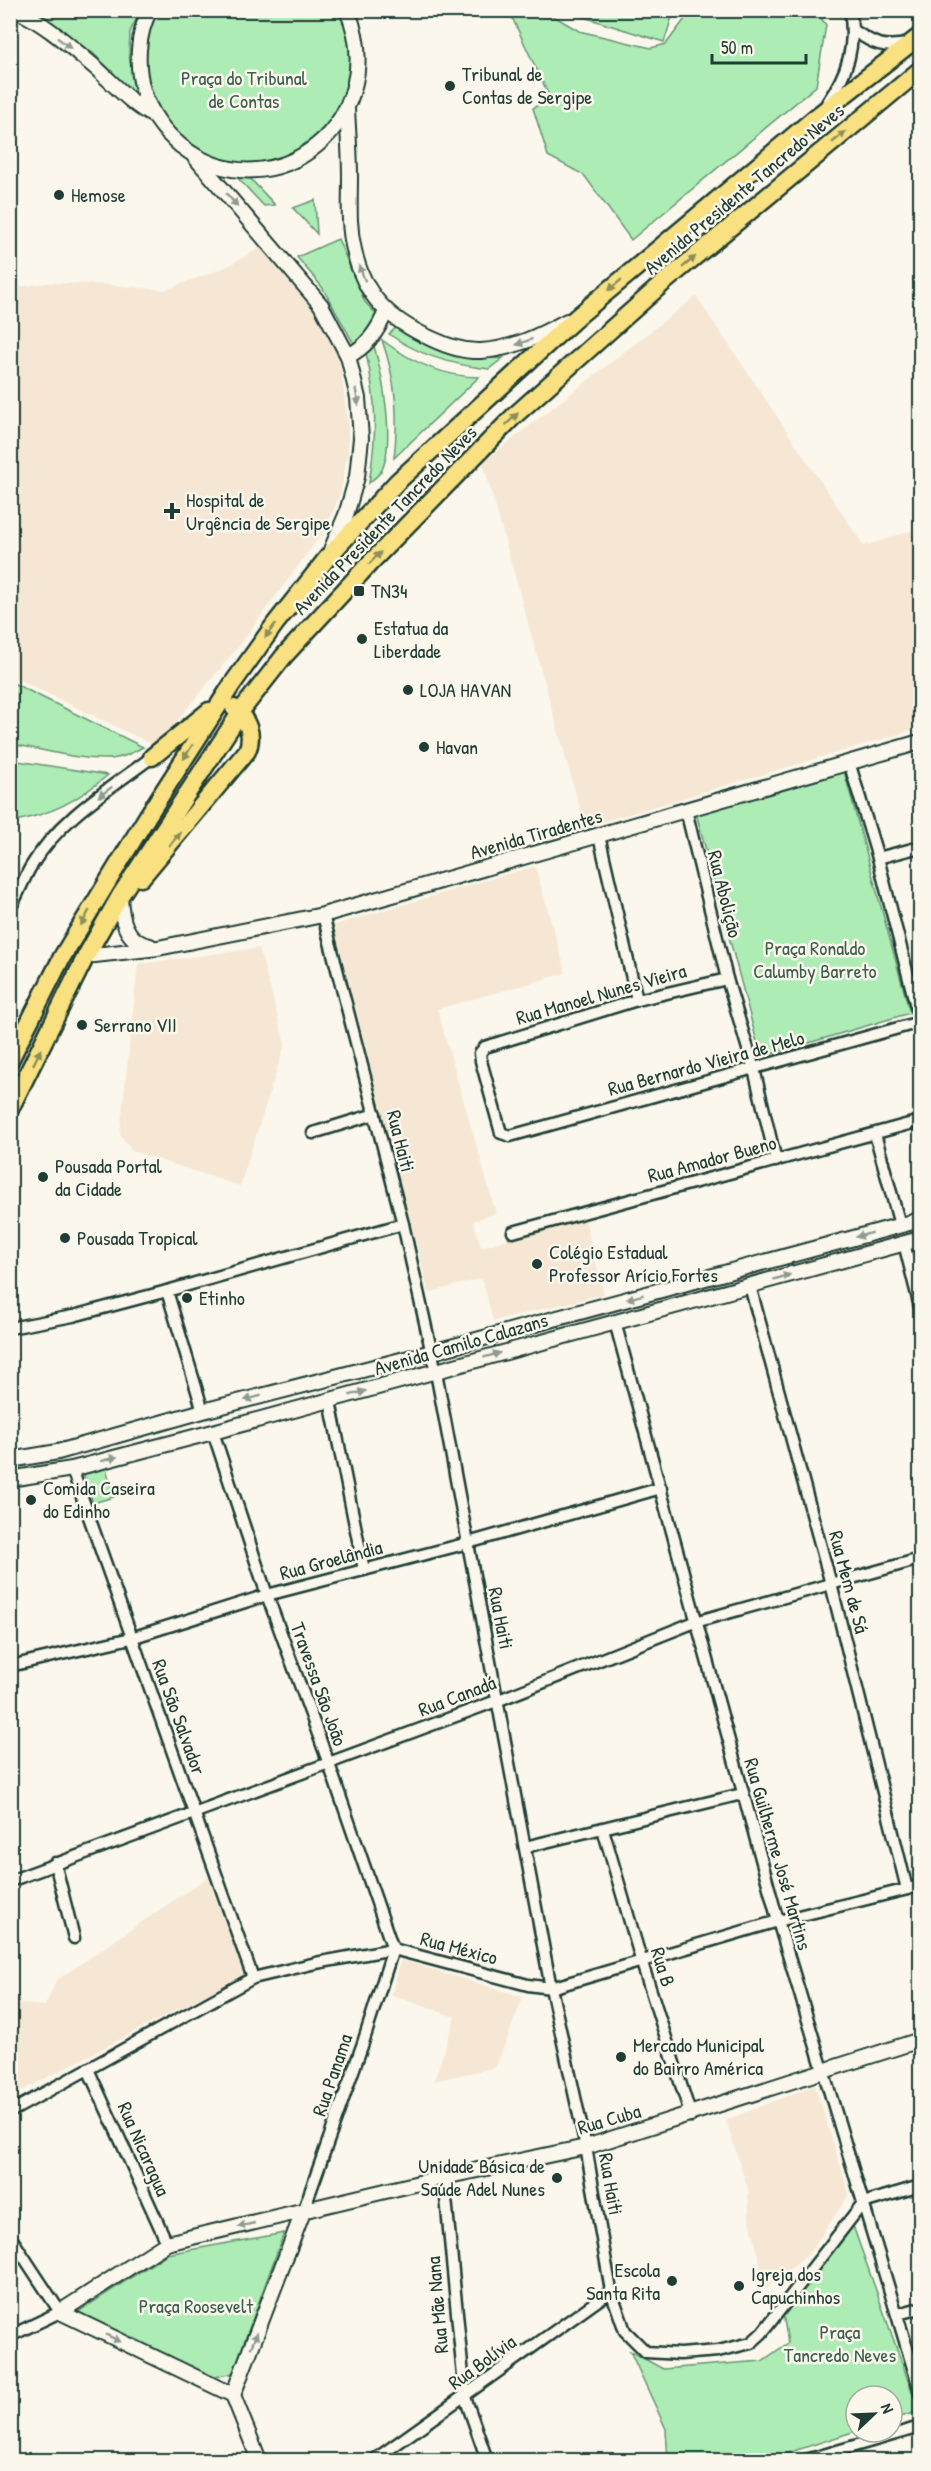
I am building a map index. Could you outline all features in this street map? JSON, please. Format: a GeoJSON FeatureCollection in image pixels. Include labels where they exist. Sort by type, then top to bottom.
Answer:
{"type":"FeatureCollection","features":[{"type":"Feature","properties":{"kind":"main road","name":"Avenida Presidente Tancredo Neves"},"geometry":{"type":"LineString","coordinates":[[10,1060],[62,957],[93,903],[221,701],[275,624],[328,557],[397,482],[577,316],[816,117],[916,40]]}},
{"type":"Feature","properties":{"kind":"main road","name":"Avenida Presidente Tancredo Neves"},"geometry":{"type":"LineString","coordinates":[[10,1109],[86,956],[120,896],[240,713],[284,656],[353,580],[514,416],[663,283],[921,70]]}},
{"type":"Feature","properties":{"kind":"main road"},"geometry":{"type":"LineString","coordinates":[[120,896],[146,874],[247,751],[251,732],[240,713],[221,701],[152,757]]}},
{"type":"Feature","properties":{"kind":"street"},"geometry":{"type":"LineString","coordinates":[[16,10],[62,41],[96,68],[127,98],[154,116]]}},
{"type":"Feature","properties":{"kind":"street"},"geometry":{"type":"LineString","coordinates":[[150,10],[141,33],[138,58],[140,79],[146,100],[154,116],[170,137],[194,156],[321,305],[348,356],[358,398],[361,438],[357,477],[346,515],[328,557]]}},
{"type":"Feature","properties":{"kind":"street"},"geometry":{"type":"LineString","coordinates":[[816,117],[847,70],[851,58],[854,30],[850,10]]}},
{"type":"Feature","properties":{"kind":"street"},"geometry":{"type":"LineString","coordinates":[[194,156],[219,166],[250,170],[274,167],[300,158],[329,136],[348,108],[353,93],[358,61],[351,15]]}},
{"type":"Feature","properties":{"kind":"street"},"geometry":{"type":"LineString","coordinates":[[854,30],[885,48],[916,40]]}},
{"type":"Feature","properties":{"kind":"street"},"geometry":{"type":"LineString","coordinates":[[348,108],[349,225],[354,252],[369,289],[398,322],[439,342],[460,349],[479,351],[507,347],[530,340],[577,316]]}},
{"type":"Feature","properties":{"kind":"street"},"geometry":{"type":"LineString","coordinates":[[348,356],[366,343],[376,332],[386,311]]}},
{"type":"Feature","properties":{"kind":"street","name":"Avenida Tiradentes"},"geometry":{"type":"LineString","coordinates":[[86,956],[158,948],[323,915],[921,742]]}},
{"type":"Feature","properties":{"kind":"street"},"geometry":{"type":"LineString","coordinates":[[10,909],[30,868],[73,815],[152,757]]}},
{"type":"Feature","properties":{"kind":"street"},"geometry":{"type":"LineString","coordinates":[[849,762],[878,858],[920,1022]]}},
{"type":"Feature","properties":{"kind":"street","name":"Rua Abolição"},"geometry":{"type":"LineString","coordinates":[[686,810],[727,979],[754,1069],[776,1161]]}},
{"type":"Feature","properties":{"kind":"street"},"geometry":{"type":"LineString","coordinates":[[599,836],[637,1000]]}},
{"type":"Feature","properties":{"kind":"street"},"geometry":{"type":"LineString","coordinates":[[878,858],[921,847]]}},
{"type":"Feature","properties":{"kind":"street"},"geometry":{"type":"LineString","coordinates":[[120,896],[120,913],[129,935],[141,945],[158,948]]}},
{"type":"Feature","properties":{"kind":"street","name":"Rua Haiti"},"geometry":{"type":"LineString","coordinates":[[323,915],[403,1224],[432,1352],[499,1700],[551,1988],[586,2147],[611,2291],[625,2331],[640,2348],[656,2354],[718,2352],[751,2343],[762,2333],[863,2203]]}},
{"type":"Feature","properties":{"kind":"street","name":"Rua Manoel Nunes Vieira"},"geometry":{"type":"LineString","coordinates":[[501,1133],[481,1061],[480,1053],[485,1047],[637,1000],[727,979]]}},
{"type":"Feature","properties":{"kind":"street","name":"Rua Bernardo Vieira de Melo"},"geometry":{"type":"LineString","coordinates":[[501,1133],[510,1136],[920,1022]]}},
{"type":"Feature","properties":{"kind":"street"},"geometry":{"type":"LineString","coordinates":[[313,1133],[375,1114]]}},
{"type":"Feature","properties":{"kind":"street","name":"Rua Amador Bueno"},"geometry":{"type":"LineString","coordinates":[[513,1232],[921,1121]]}},
{"type":"Feature","properties":{"kind":"street"},"geometry":{"type":"LineString","coordinates":[[875,1134],[900,1225]]}},
{"type":"Feature","properties":{"kind":"street","name":"Avenida Camilo Calazans"},"geometry":{"type":"LineString","coordinates":[[10,1460],[58,1452],[203,1411],[432,1352],[921,1220]]}},
{"type":"Feature","properties":{"kind":"street"},"geometry":{"type":"LineString","coordinates":[[10,1328],[73,1316],[403,1224]]}},
{"type":"Feature","properties":{"kind":"street","name":"Avenida Camilo Calazans"},"geometry":{"type":"LineString","coordinates":[[10,1479],[72,1469],[213,1432],[436,1372],[528,1344],[921,1239]]}},
{"type":"Feature","properties":{"kind":"street"},"geometry":{"type":"LineString","coordinates":[[904,1243],[921,1307]]}},
{"type":"Feature","properties":{"kind":"street"},"geometry":{"type":"LineString","coordinates":[[815,1249],[820,1266]]}},
{"type":"Feature","properties":{"kind":"street","name":"Rua Mem de Sá"},"geometry":{"type":"LineString","coordinates":[[750,1286],[831,1584],[908,1889]]}},
{"type":"Feature","properties":{"kind":"street"},"geometry":{"type":"LineString","coordinates":[[167,1291],[203,1411]]}},
{"type":"Feature","properties":{"kind":"street","name":"Rua Guilherme José Martins"},"geometry":{"type":"LineString","coordinates":[[615,1322],[778,1921],[921,2391]]}},
{"type":"Feature","properties":{"kind":"street"},"geometry":{"type":"LineString","coordinates":[[288,1389],[294,1410]]}},
{"type":"Feature","properties":{"kind":"street"},"geometry":{"type":"LineString","coordinates":[[330,1401],[364,1570]]}},
{"type":"Feature","properties":{"kind":"street","name":"Travessa São João"},"geometry":{"type":"LineString","coordinates":[[213,1432],[267,1595],[393,1949]]}},
{"type":"Feature","properties":{"kind":"street","name":"Rua São Salvador"},"geometry":{"type":"LineString","coordinates":[[72,1469],[130,1638],[254,1978]]}},
{"type":"Feature","properties":{"kind":"street","name":"Rua Groelândia"},"geometry":{"type":"LineString","coordinates":[[10,1666],[130,1638],[267,1595],[468,1543],[661,1488]]}},
{"type":"Feature","properties":{"kind":"street","name":"Rua Canadá"},"geometry":{"type":"LineString","coordinates":[[10,1881],[499,1700],[695,1622],[921,1559]]}},
{"type":"Feature","properties":{"kind":"street"},"geometry":{"type":"LineString","coordinates":[[525,1847],[742,1794]]}},
{"type":"Feature","properties":{"kind":"street","name":"Rua B"},"geometry":{"type":"LineString","coordinates":[[603,1829],[642,1963],[691,2116]]}},
{"type":"Feature","properties":{"kind":"street"},"geometry":{"type":"LineString","coordinates":[[55,1863],[74,1938]]}},
{"type":"Feature","properties":{"kind":"street","name":"Rua México"},"geometry":{"type":"LineString","coordinates":[[10,2112],[254,1978],[316,1963],[393,1949],[528,1985],[551,1988],[778,1921],[921,1886]]}},
{"type":"Feature","properties":{"kind":"street","name":"Rua Panama"},"geometry":{"type":"LineString","coordinates":[[303,2212],[363,2043],[393,1949]]}},
{"type":"Feature","properties":{"kind":"street","name":"Rua Cuba"},"geometry":{"type":"LineString","coordinates":[[60,2312],[167,2243],[444,2177],[586,2147],[691,2116],[823,2070],[921,2040]]}},
{"type":"Feature","properties":{"kind":"street","name":"Rua Nicaragua"},"geometry":{"type":"LineString","coordinates":[[88,2069],[167,2243]]}},
{"type":"Feature","properties":{"kind":"street","name":"Rua Mãe Nana"},"geometry":{"type":"LineString","coordinates":[[444,2177],[465,2397],[487,2460]]}},
{"type":"Feature","properties":{"kind":"street"},"geometry":{"type":"LineString","coordinates":[[863,2203],[921,2186]]}},
{"type":"Feature","properties":{"kind":"street"},"geometry":{"type":"LineString","coordinates":[[232,2395],[303,2212]]}},
{"type":"Feature","properties":{"kind":"street"},"geometry":{"type":"LineString","coordinates":[[10,2236],[60,2312],[232,2395],[260,2460]]}},
{"type":"Feature","properties":{"kind":"street","name":"Rua Bolívia"},"geometry":{"type":"LineString","coordinates":[[374,2460],[611,2291]]}},
{"type":"Feature","properties":{"kind":"street"},"geometry":{"type":"LineString","coordinates":[[898,2314],[921,2308]]}},
{"type":"Feature","properties":{"kind":"street"},"geometry":{"type":"LineString","coordinates":[[10,2336],[60,2312]]}},
{"type":"Feature","properties":{"kind":"street"},"geometry":{"type":"LineString","coordinates":[[806,2460],[921,2427]]}},
{"type":"Feature","properties":{"kind":"shaded area","name":"Hospital de Urgência de Sergipe"},"geometry":{"type":"Polygon","coordinates":[[[264,246],[316,308],[339,357],[348,423],[348,451],[340,494],[326,528],[238,647],[156,746],[11,676],[10,288],[46,283],[99,284],[165,290],[224,268],[264,246]]]}},
{"type":"Feature","properties":{"kind":"shaded area"},"geometry":{"type":"Polygon","coordinates":[[[696,296],[864,546],[920,528],[920,728],[585,827],[483,462],[696,296]]]}},
{"type":"Feature","properties":{"kind":"shaded area"},"geometry":{"type":"Polygon","coordinates":[[[535,866],[566,973],[437,1009],[496,1213],[473,1221],[481,1247],[584,1216],[604,1294],[493,1321],[482,1278],[429,1293],[334,925],[535,866]]]}},
{"type":"Feature","properties":{"kind":"shaded area"},"geometry":{"type":"Polygon","coordinates":[[[259,948],[285,1044],[240,1186],[132,1151],[120,1134],[138,964],[259,948]]]}},
{"type":"Feature","properties":{"kind":"shaded area"},"geometry":{"type":"Polygon","coordinates":[[[208,1877],[244,1975],[11,2096],[11,2003],[45,2006],[57,1980],[208,1877]]]}},
{"type":"Feature","properties":{"kind":"shaded area"},"geometry":{"type":"Polygon","coordinates":[[[401,1960],[523,1997],[496,2067],[434,2081],[455,2017],[391,1995],[401,1960]]]}},
{"type":"Feature","properties":{"kind":"shaded area"},"geometry":{"type":"Polygon","coordinates":[[[815,2085],[849,2194],[810,2252],[766,2289],[749,2216],[748,2190],[726,2120],[815,2085]]]}},
{"type":"Feature","properties":{"kind":"green space"},"geometry":{"type":"Polygon","coordinates":[[[674,10],[664,42],[564,11],[674,10]]]}},
{"type":"Feature","properties":{"kind":"green space"},"geometry":{"type":"Polygon","coordinates":[[[29,11],[140,11],[130,32],[129,54],[136,97],[93,53],[29,11]]]}},
{"type":"Feature","properties":{"kind":"green space","name":"Praça do Tribunal de Contas"},"geometry":{"type":"Polygon","coordinates":[[[150,11],[342,11],[357,45],[338,124],[275,167],[219,166],[170,137],[140,79],[150,11]]]}},
{"type":"Feature","properties":{"kind":"green space"},"geometry":{"type":"Polygon","coordinates":[[[509,11],[545,11],[579,31],[651,48],[666,44],[691,11],[816,11],[826,25],[816,86],[631,240],[584,175],[548,156],[533,108],[550,98],[509,11]]]}},
{"type":"Feature","properties":{"kind":"green space"},"geometry":{"type":"Polygon","coordinates":[[[233,173],[246,174],[275,205],[264,206],[233,173]]]}},
{"type":"Feature","properties":{"kind":"green space"},"geometry":{"type":"Polygon","coordinates":[[[315,200],[317,234],[293,208],[315,200]]]}},
{"type":"Feature","properties":{"kind":"green space"},"geometry":{"type":"Polygon","coordinates":[[[338,239],[365,302],[378,316],[376,326],[359,343],[353,342],[322,287],[297,257],[338,239]]]}},
{"type":"Feature","properties":{"kind":"green space"},"geometry":{"type":"Polygon","coordinates":[[[397,327],[433,348],[474,357],[503,358],[489,369],[449,362],[424,354],[400,342],[389,334],[397,327]]]}},
{"type":"Feature","properties":{"kind":"green space"},"geometry":{"type":"Polygon","coordinates":[[[382,340],[404,355],[440,371],[479,377],[394,458],[395,398],[382,340]]]}},
{"type":"Feature","properties":{"kind":"green space"},"geometry":{"type":"Polygon","coordinates":[[[374,346],[384,391],[388,442],[382,470],[369,483],[375,418],[366,353],[374,346]]]}},
{"type":"Feature","properties":{"kind":"green space"},"geometry":{"type":"Polygon","coordinates":[[[11,682],[143,747],[117,758],[96,759],[11,744],[11,682]]]}},
{"type":"Feature","properties":{"kind":"green space"},"geometry":{"type":"Polygon","coordinates":[[[10,760],[108,775],[63,806],[11,822],[10,760]]]}},
{"type":"Feature","properties":{"kind":"green space","name":"Praça Ronaldo Calumby Barreto"},"geometry":{"type":"Polygon","coordinates":[[[844,771],[910,1013],[761,1057],[696,813],[844,771]]]}},
{"type":"Feature","properties":{"kind":"green space"},"geometry":{"type":"Polygon","coordinates":[[[106,1468],[114,1497],[93,1503],[83,1473],[106,1468]]]}},
{"type":"Feature","properties":{"kind":"green space","name":"Praça Tancredo Neves"},"geometry":{"type":"Polygon","coordinates":[[[852,2223],[919,2411],[904,2416],[904,2384],[844,2384],[844,2435],[766,2460],[668,2460],[666,2429],[630,2351],[663,2369],[762,2361],[788,2343],[783,2314],[852,2223]]]}},
{"type":"Feature","properties":{"kind":"green space","name":"Praça Roosevelt"},"geometry":{"type":"Polygon","coordinates":[[[284,2233],[233,2373],[211,2378],[78,2312],[167,2254],[284,2233]]]}},
{"type":"Feature","properties":{"kind":"place","name":"Tribunal de Contas de Sergipe"},"geometry":{"type":"Point","coordinates":[450,86]}},
{"type":"Feature","properties":{"kind":"place","name":"Hemose"},"geometry":{"type":"Point","coordinates":[59,195]}},
{"type":"Feature","properties":{"kind":"place","name":"Hospital de Urgência de Sergipe"},"geometry":{"type":"Point","coordinates":[172,511]}},
{"type":"Feature","properties":{"kind":"place","name":"TN34"},"geometry":{"type":"Point","coordinates":[359,591]}},
{"type":"Feature","properties":{"kind":"place","name":"Estatua da Liberdade"},"geometry":{"type":"Point","coordinates":[362,639]}},
{"type":"Feature","properties":{"kind":"place","name":"LOJA HAVAN"},"geometry":{"type":"Point","coordinates":[408,690]}},
{"type":"Feature","properties":{"kind":"place","name":"Havan"},"geometry":{"type":"Point","coordinates":[424,747]}},
{"type":"Feature","properties":{"kind":"place","name":"Serrano VII"},"geometry":{"type":"Point","coordinates":[82,1025]}},
{"type":"Feature","properties":{"kind":"place","name":"Pousada Portal da Cidade"},"geometry":{"type":"Point","coordinates":[43,1177]}},
{"type":"Feature","properties":{"kind":"place","name":"Pousada Tropical"},"geometry":{"type":"Point","coordinates":[65,1238]}},
{"type":"Feature","properties":{"kind":"place","name":"Colégio Estadual Professor Arício Fortes"},"geometry":{"type":"Point","coordinates":[537,1264]}},
{"type":"Feature","properties":{"kind":"place","name":"Etinho"},"geometry":{"type":"Point","coordinates":[187,1298]}},
{"type":"Feature","properties":{"kind":"place","name":"Comida Caseira do Edinho"},"geometry":{"type":"Point","coordinates":[31,1500]}},
{"type":"Feature","properties":{"kind":"place","name":"Mercado Municipal do Bairro América"},"geometry":{"type":"Point","coordinates":[621,2057]}},
{"type":"Feature","properties":{"kind":"place","name":"Unidade Básica de Saúde Adel Nunes"},"geometry":{"type":"Point","coordinates":[557,2178]}},
{"type":"Feature","properties":{"kind":"place","name":"Escola Santa Rita"},"geometry":{"type":"Point","coordinates":[672,2281]}},
{"type":"Feature","properties":{"kind":"place","name":"Igreja dos Capuchinhos"},"geometry":{"type":"Point","coordinates":[739,2286]}}]}
